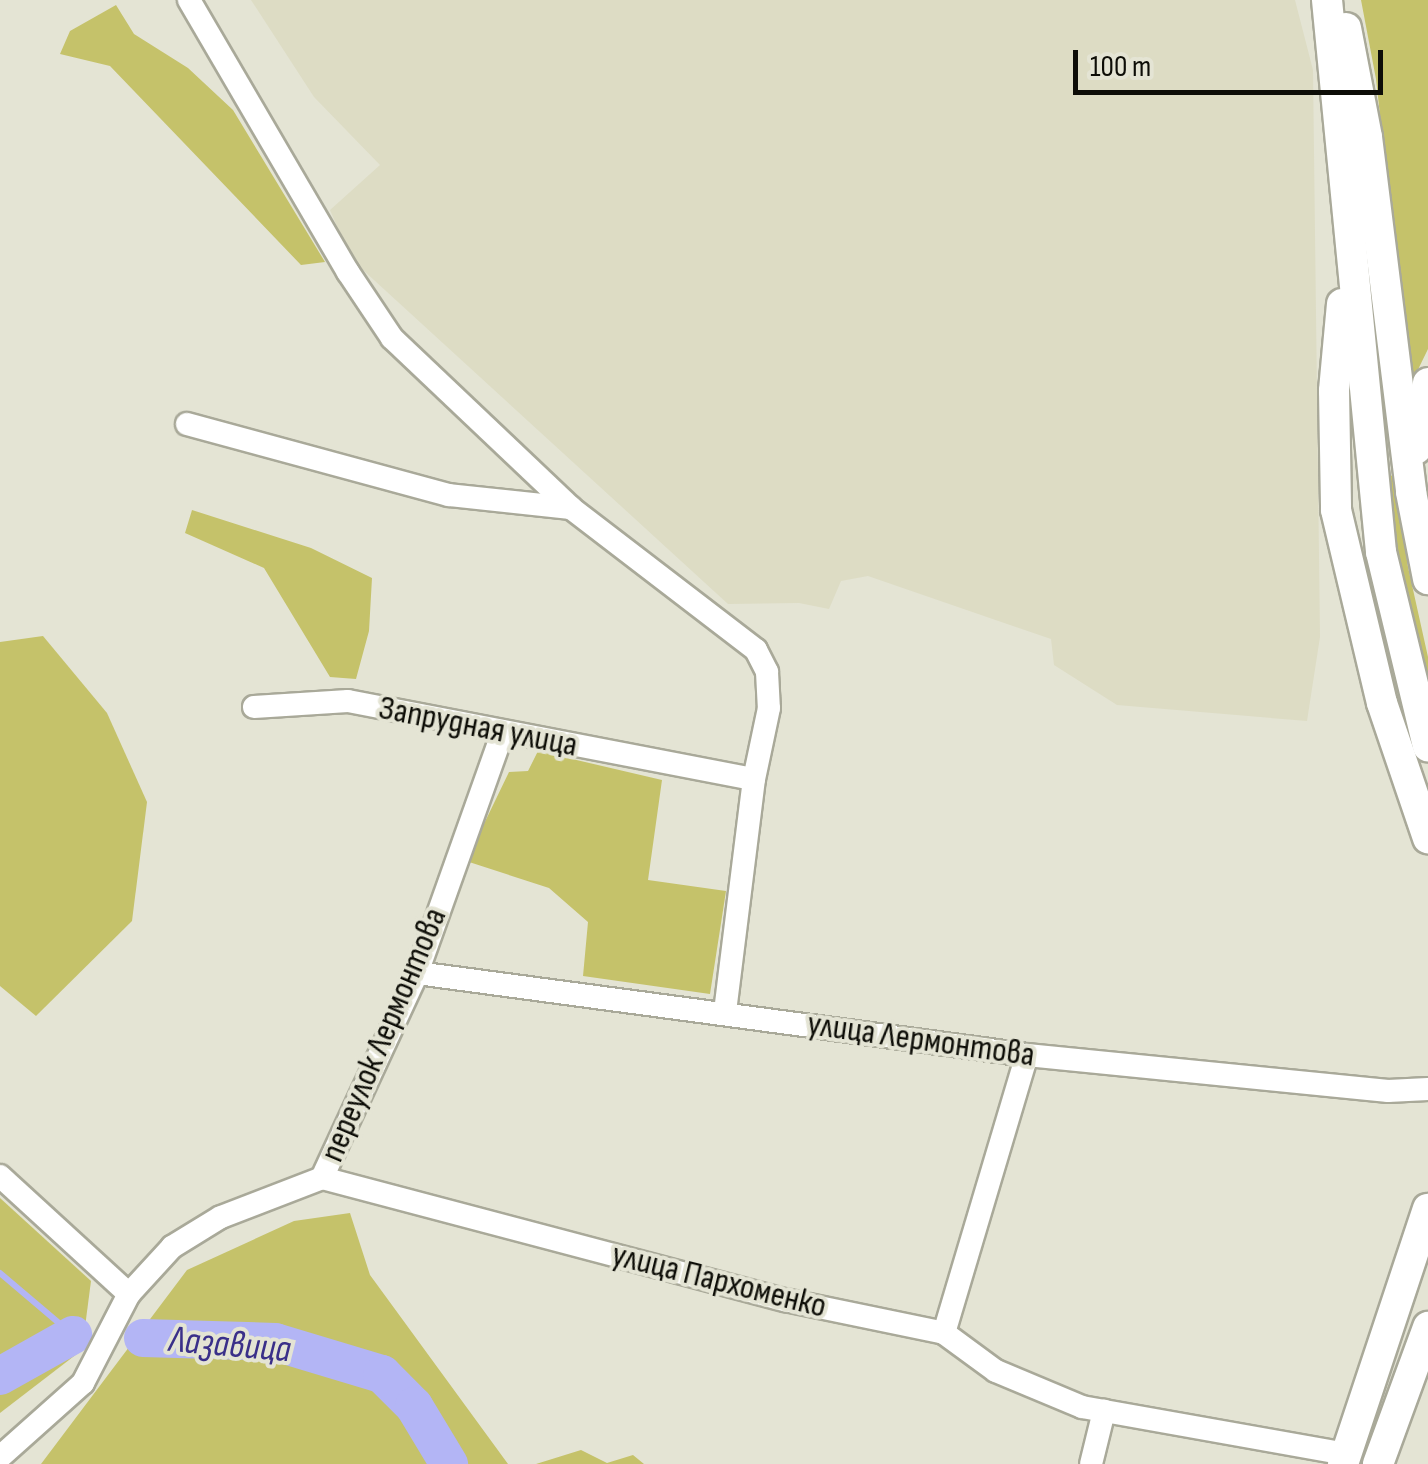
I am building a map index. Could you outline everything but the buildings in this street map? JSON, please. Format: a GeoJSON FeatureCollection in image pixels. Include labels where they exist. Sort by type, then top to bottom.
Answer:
{"type":"FeatureCollection","features":[{"type":"Feature","properties":{"kind":"main road"},"geometry":{"type":"LineString","coordinates":[[1327,0],[1381,552],[1428,746]]}},
{"type":"Feature","properties":{"kind":"main road"},"geometry":{"type":"LineString","coordinates":[[1338,0],[1367,137],[1411,492],[1428,579]]}},
{"type":"Feature","properties":{"kind":"main road"},"geometry":{"type":"LineString","coordinates":[[1348,242],[1334,390],[1336,510],[1382,703],[1428,838]]}},
{"type":"Feature","properties":{"kind":"main road"},"geometry":{"type":"LineString","coordinates":[[1411,492],[1428,383]]}},
{"type":"Feature","properties":{"kind":"main road"},"geometry":{"type":"LineString","coordinates":[[1345,1459],[1428,1209]]}},
{"type":"Feature","properties":{"kind":"main road"},"geometry":{"type":"LineString","coordinates":[[1378,1464],[1428,1328]]}},
{"type":"Feature","properties":{"kind":"street"},"geometry":{"type":"LineString","coordinates":[[189,0],[348,272],[392,338],[571,508],[756,650],[766,672],[769,708],[754,780],[725,1013]]}},
{"type":"Feature","properties":{"kind":"street"},"geometry":{"type":"LineString","coordinates":[[187,424],[448,495],[571,508]]}},
{"type":"Feature","properties":{"kind":"street","name":"Запрудная улица"},"geometry":{"type":"LineString","coordinates":[[254,707],[348,702],[754,780]]}},
{"type":"Feature","properties":{"kind":"street","name":"переулок Лермонтова"},"geometry":{"type":"LineString","coordinates":[[0,1457],[83,1382],[129,1294],[172,1247],[221,1217],[322,1178],[416,973],[503,732]]}},
{"type":"Feature","properties":{"kind":"street","name":"улица Лермонтова"},"geometry":{"type":"LineString","coordinates":[[416,973],[1028,1055],[1388,1091],[1428,1089]]}},
{"type":"Feature","properties":{"kind":"street"},"geometry":{"type":"LineString","coordinates":[[944,1333],[1028,1055]]}},
{"type":"Feature","properties":{"kind":"street"},"geometry":{"type":"LineString","coordinates":[[0,1176],[129,1294]]}},
{"type":"Feature","properties":{"kind":"street","name":"улица Пархоменко"},"geometry":{"type":"LineString","coordinates":[[322,1178],[784,1300],[944,1333],[996,1371],[1082,1407],[1345,1459]]}},
{"type":"Feature","properties":{"kind":"street"},"geometry":{"type":"LineString","coordinates":[[1091,1464],[1104,1411]]}},
{"type":"Feature","properties":{"kind":"shaded area"},"geometry":{"type":"Polygon","coordinates":[[[251,0],[1295,0],[1313,70],[1320,637],[1307,721],[1117,705],[1054,665],[1051,639],[868,576],[841,581],[829,609],[799,603],[728,604],[351,259],[330,210],[380,165],[314,97],[251,0]]]}},
{"type":"Feature","properties":{"kind":"shaded area"},"geometry":{"type":"Polygon","coordinates":[[[1361,0],[1428,0],[1428,349],[1410,386],[1376,79],[1361,0]]]}},
{"type":"Feature","properties":{"kind":"shaded area"},"geometry":{"type":"Polygon","coordinates":[[[116,5],[134,34],[188,68],[233,110],[325,262],[301,265],[110,66],[60,54],[70,31],[116,5]]]}},
{"type":"Feature","properties":{"kind":"shaded area"},"geometry":{"type":"Polygon","coordinates":[[[1394,475],[1408,567],[1428,657],[1428,693],[1398,569],[1385,477],[1394,475]]]}},
{"type":"Feature","properties":{"kind":"shaded area"},"geometry":{"type":"Polygon","coordinates":[[[192,510],[311,548],[372,578],[369,631],[356,679],[330,677],[264,568],[185,533],[192,510]]]}},
{"type":"Feature","properties":{"kind":"shaded area"},"geometry":{"type":"Polygon","coordinates":[[[43,636],[107,713],[147,802],[132,921],[36,1016],[0,986],[0,642],[43,636]]]}},
{"type":"Feature","properties":{"kind":"shaded area"},"geometry":{"type":"Polygon","coordinates":[[[538,751],[662,780],[648,880],[726,891],[710,994],[583,976],[588,922],[549,888],[466,861],[509,772],[528,771],[538,751]]]}},
{"type":"Feature","properties":{"kind":"shaded area"},"geometry":{"type":"Polygon","coordinates":[[[0,1198],[91,1281],[82,1350],[0,1413],[0,1198]]]}},
{"type":"Feature","properties":{"kind":"shaded area"},"geometry":{"type":"Polygon","coordinates":[[[350,1213],[370,1275],[508,1464],[41,1464],[187,1270],[294,1221],[350,1213]]]}},
{"type":"Feature","properties":{"kind":"shaded area"},"geometry":{"type":"Polygon","coordinates":[[[581,1450],[607,1463],[633,1455],[644,1464],[536,1464],[581,1450]]]}},
{"type":"Feature","properties":{"kind":"waterway"},"geometry":{"type":"LineString","coordinates":[[0,1273],[73,1335]]}},
{"type":"Feature","properties":{"kind":"waterway","name":"Лазавица"},"geometry":{"type":"LineString","coordinates":[[0,1376],[73,1335]]}},
{"type":"Feature","properties":{"kind":"waterway","name":"Лазавица"},"geometry":{"type":"LineString","coordinates":[[143,1338],[275,1342],[382,1374],[414,1406],[449,1464]]}}]}
